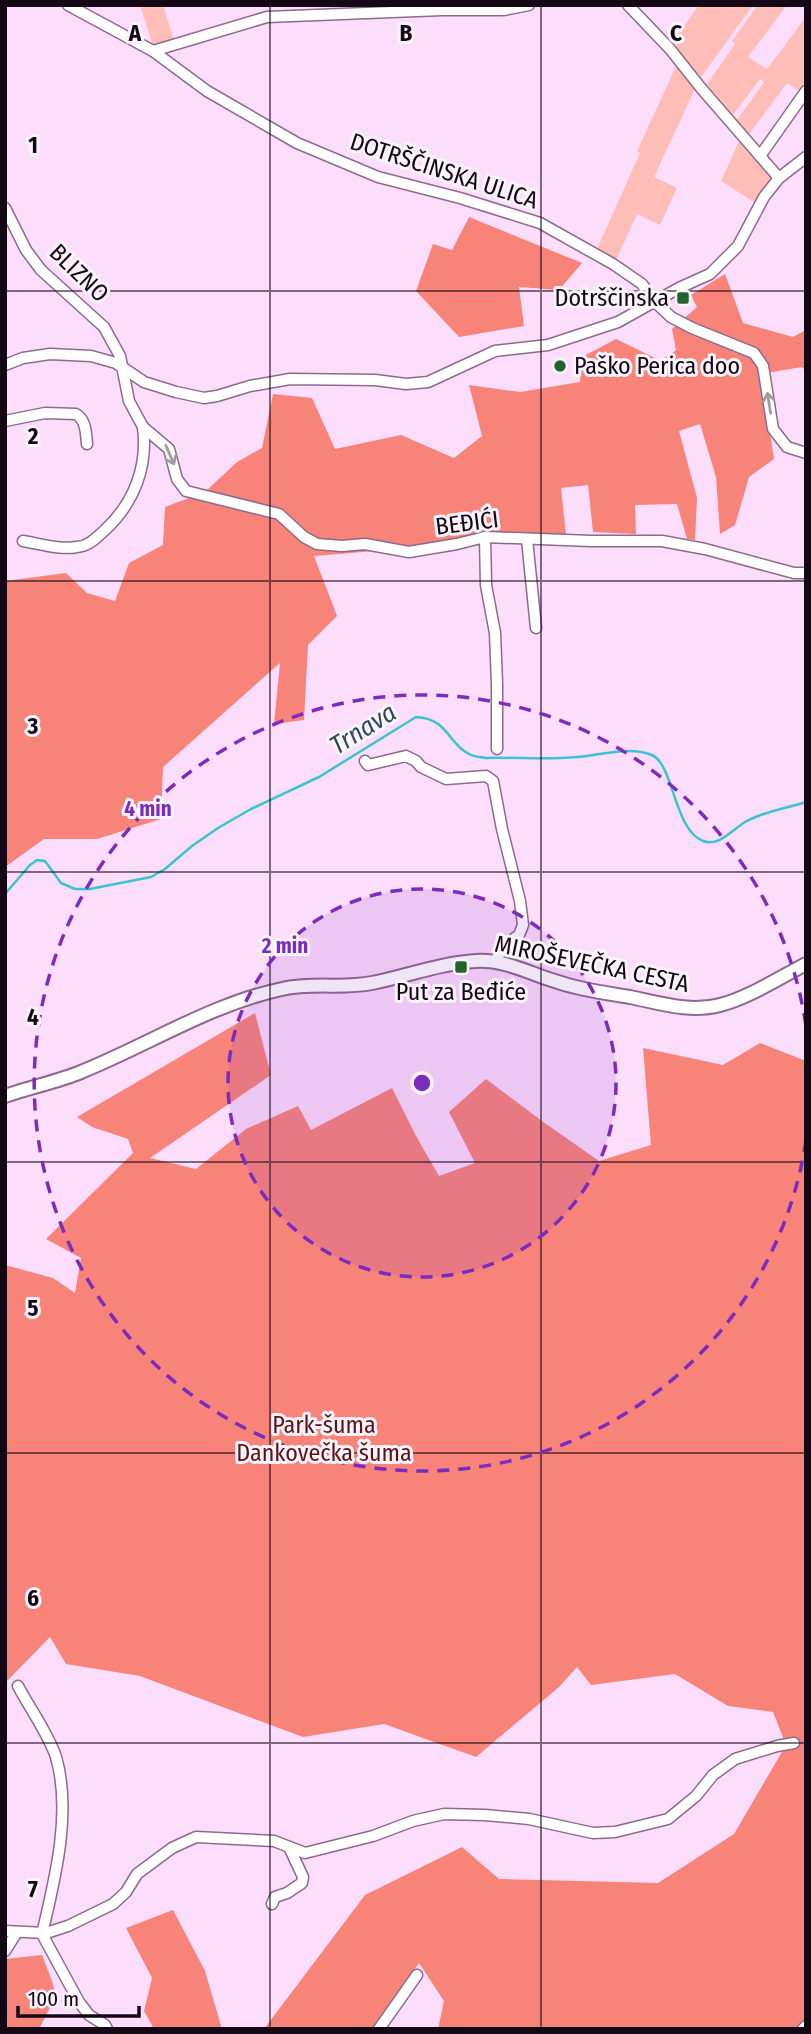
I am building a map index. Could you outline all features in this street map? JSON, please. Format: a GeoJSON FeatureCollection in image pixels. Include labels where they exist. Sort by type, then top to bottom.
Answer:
{"type":"FeatureCollection","features":[{"type":"Feature","properties":{"kind":"main road","name":"MIROŠEVEČKA CESTA"},"geometry":{"type":"LineString","coordinates":[[5,1096],[80,1073],[242,1000],[284,988],[363,985],[445,966],[495,961],[582,988],[678,1007],[699,1008],[720,1005],[738,998],[806,964]]}},
{"type":"Feature","properties":{"kind":"street","name":"DOTRŠČINSKA ULICA"},"geometry":{"type":"LineString","coordinates":[[68,5],[153,51],[207,91],[297,143],[378,177],[460,198],[540,223],[613,264],[642,284],[655,302],[671,317],[754,353],[764,366],[773,429],[787,447],[806,453]]}},
{"type":"Feature","properties":{"kind":"street"},"geometry":{"type":"LineString","coordinates":[[153,51],[267,17],[504,10],[529,5]]}},
{"type":"Feature","properties":{"kind":"street"},"geometry":{"type":"LineString","coordinates":[[628,5],[667,45],[779,178]]}},
{"type":"Feature","properties":{"kind":"street"},"geometry":{"type":"LineString","coordinates":[[760,156],[806,91]]}},
{"type":"Feature","properties":{"kind":"street"},"geometry":{"type":"LineString","coordinates":[[5,365],[23,358],[50,354],[91,356],[116,363],[137,379],[152,385],[204,398],[264,383],[300,378],[375,380],[406,384],[428,382],[500,350],[548,345],[627,319],[710,274],[738,246],[764,197],[779,178],[806,157]]}},
{"type":"Feature","properties":{"kind":"street","name":"BLIZNO"},"geometry":{"type":"LineString","coordinates":[[5,208],[26,250],[41,270],[104,327],[120,356],[129,401],[143,427]]}},
{"type":"Feature","properties":{"kind":"street"},"geometry":{"type":"LineString","coordinates":[[5,421],[45,413],[76,414],[85,426],[87,444]]}},
{"type":"Feature","properties":{"kind":"street"},"geometry":{"type":"LineString","coordinates":[[23,541],[78,547],[92,542],[117,519],[131,498],[141,473],[145,446],[143,427]]}},
{"type":"Feature","properties":{"kind":"street","name":"BEĐIĆI"},"geometry":{"type":"LineString","coordinates":[[143,427],[169,449],[177,479],[187,491],[279,514],[304,537],[317,544],[365,544],[409,552],[485,537],[662,541],[705,549],[794,573],[806,573]]}},
{"type":"Feature","properties":{"kind":"street"},"geometry":{"type":"LineString","coordinates":[[485,537],[486,584],[495,633],[497,749]]}},
{"type":"Feature","properties":{"kind":"street"},"geometry":{"type":"LineString","coordinates":[[527,539],[536,628]]}},
{"type":"Feature","properties":{"kind":"street"},"geometry":{"type":"LineString","coordinates":[[365,761],[368,765],[407,757],[446,779],[486,776],[493,781],[523,925],[519,935],[505,945],[495,961]]}},
{"type":"Feature","properties":{"kind":"street"},"geometry":{"type":"LineString","coordinates":[[18,1686],[56,1758],[64,1809],[43,1934],[79,2001],[89,2015],[106,2025],[107,2029]]}},
{"type":"Feature","properties":{"kind":"street"},"geometry":{"type":"LineString","coordinates":[[5,1931],[43,1934],[68,1926],[113,1904],[126,1892],[137,1874],[172,1848],[196,1838],[274,1841],[304,1853],[373,1836],[413,1821],[444,1814],[518,1818],[593,1833],[615,1832],[668,1819],[696,1796],[713,1775],[735,1759],[794,1743]]}},
{"type":"Feature","properties":{"kind":"street"},"geometry":{"type":"LineString","coordinates":[[272,1904],[275,1897],[302,1883],[303,1877],[289,1847]]}},
{"type":"Feature","properties":{"kind":"street"},"geometry":{"type":"LineString","coordinates":[[5,1951],[17,1932]]}},
{"type":"Feature","properties":{"kind":"street"},"geometry":{"type":"LineString","coordinates":[[379,2029],[417,1975]]}},
{"type":"Feature","properties":{"kind":"shaded area"},"geometry":{"type":"Polygon","coordinates":[[[140,5],[163,5],[174,41],[150,45],[152,42],[140,5]]]}},
{"type":"Feature","properties":{"kind":"shaded area"},"geometry":{"type":"Polygon","coordinates":[[[699,5],[753,5],[701,77],[697,72],[694,75],[674,49],[677,44],[673,41],[699,5]]]}},
{"type":"Feature","properties":{"kind":"shaded area"},"geometry":{"type":"Polygon","coordinates":[[[758,5],[787,5],[748,57],[767,69],[806,17],[806,85],[801,92],[787,83],[747,137],[735,123],[764,82],[760,79],[733,115],[707,84],[735,44],[732,41],[758,5]]]}},
{"type":"Feature","properties":{"kind":"shaded area"},"geometry":{"type":"Polygon","coordinates":[[[677,64],[696,87],[654,177],[677,188],[660,225],[637,214],[616,260],[597,249],[640,153],[637,151],[677,64]]]}},
{"type":"Feature","properties":{"kind":"shaded area"},"geometry":{"type":"Polygon","coordinates":[[[741,137],[773,176],[772,182],[757,204],[721,181],[741,137]]]}},
{"type":"Feature","properties":{"kind":"green space"},"geometry":{"type":"Polygon","coordinates":[[[469,217],[582,263],[559,290],[519,287],[524,326],[459,337],[416,291],[433,244],[452,250],[469,217]]]}},
{"type":"Feature","properties":{"kind":"green space"},"geometry":{"type":"Polygon","coordinates":[[[725,274],[743,323],[793,337],[806,330],[806,371],[802,367],[761,374],[774,459],[749,477],[735,525],[720,534],[716,477],[700,424],[679,431],[697,498],[695,540],[687,539],[677,504],[635,505],[636,534],[593,532],[588,485],[561,488],[566,535],[314,556],[337,616],[308,645],[304,720],[274,724],[280,663],[163,767],[161,819],[97,839],[44,839],[5,867],[5,581],[66,573],[87,593],[115,601],[129,563],[163,545],[165,507],[205,492],[237,462],[262,448],[273,394],[312,398],[335,449],[401,435],[454,458],[482,436],[469,385],[520,392],[580,382],[582,357],[616,339],[661,361],[676,350],[672,329],[697,307],[691,295],[725,274]]]}},
{"type":"Feature","properties":{"kind":"green space","name":"Park-šuma Dankovečka šuma"},"geometry":{"type":"Polygon","coordinates":[[[255,1013],[271,1075],[150,1158],[196,1169],[246,1129],[298,1106],[311,1130],[392,1088],[439,1176],[475,1163],[449,1112],[486,1079],[599,1161],[651,1145],[643,1048],[723,1065],[760,1043],[806,1061],[806,2029],[438,2029],[444,2001],[419,1963],[373,2029],[264,2029],[365,1895],[462,1847],[499,1879],[658,1883],[734,1834],[786,1745],[773,1712],[728,1706],[675,1674],[591,1685],[577,1667],[559,1687],[476,1757],[384,1724],[303,1737],[140,1676],[66,1664],[50,1637],[5,1683],[5,1265],[53,1278],[75,1293],[81,1258],[46,1239],[133,1153],[128,1139],[92,1127],[77,1117],[255,1013]]]}},
{"type":"Feature","properties":{"kind":"green space"},"geometry":{"type":"Polygon","coordinates":[[[173,1910],[205,1971],[222,2029],[154,2029],[144,2011],[152,1978],[126,1928],[173,1910]]]}},
{"type":"Feature","properties":{"kind":"green space"},"geometry":{"type":"Polygon","coordinates":[[[42,1955],[56,1996],[39,2029],[5,2029],[5,1959],[42,1955]]]}},
{"type":"Feature","properties":{"kind":"waterway","name":"Trnava"},"geometry":{"type":"LineString","coordinates":[[5,894],[37,860],[45,861],[61,883],[75,889],[90,889],[151,877],[218,828],[319,777],[416,717],[435,722],[462,749],[471,755],[485,758],[566,758],[624,751],[652,755],[665,771],[686,824],[693,835],[703,841],[720,840],[752,818],[806,802]]}},
{"type":"Feature","properties":{"kind":"place","name":"Dotrščinska"},"geometry":{"type":"Point","coordinates":[683,298]}},
{"type":"Feature","properties":{"kind":"place","name":"Paško Perica doo"},"geometry":{"type":"Point","coordinates":[560,366]}},
{"type":"Feature","properties":{"kind":"place","name":"Put za Beđiće"},"geometry":{"type":"Point","coordinates":[461,967]}}]}
